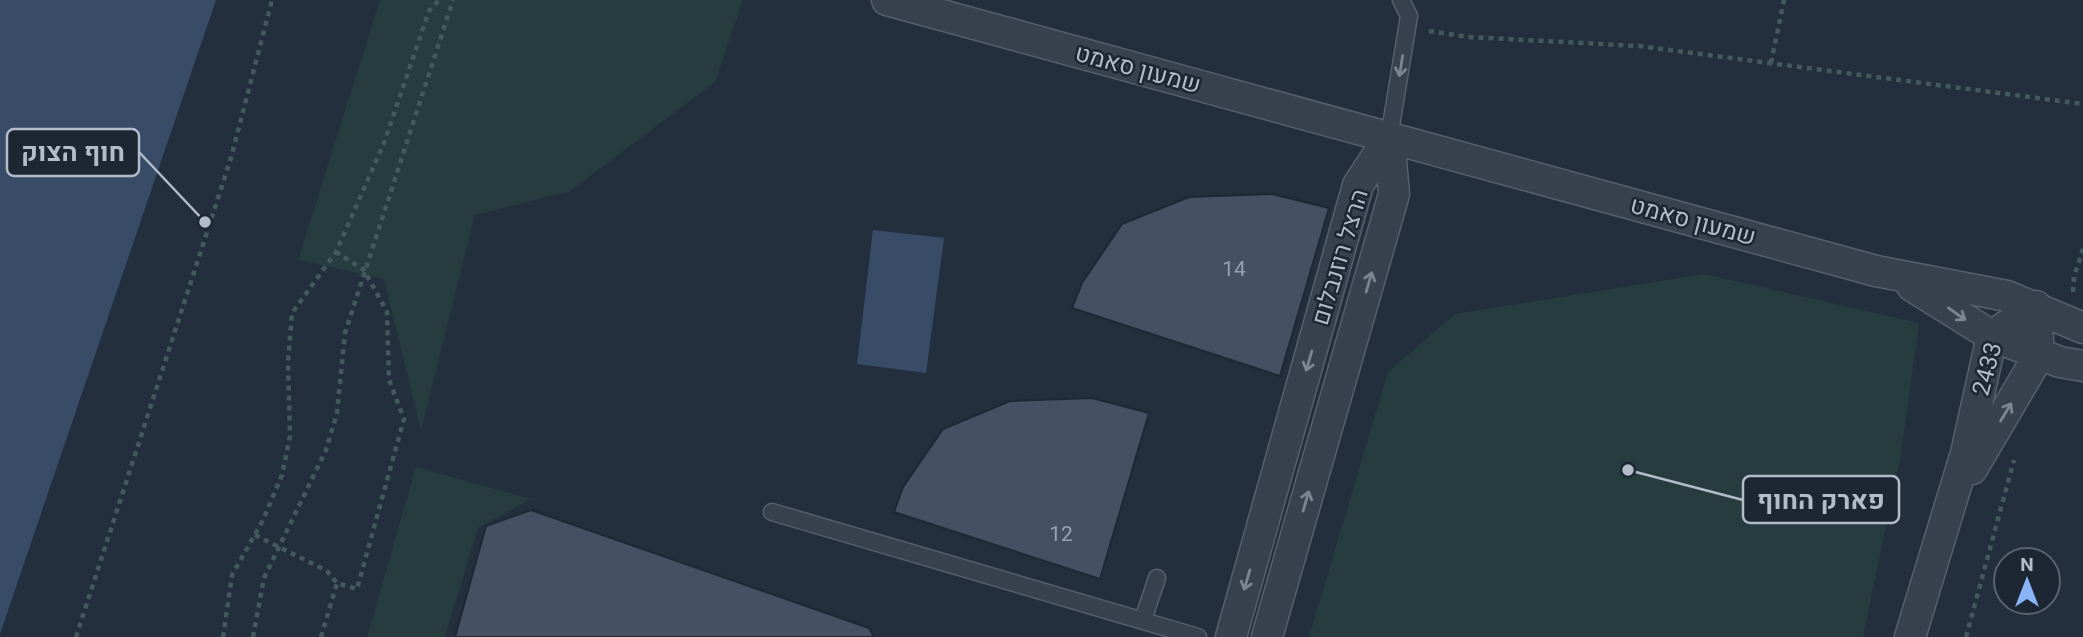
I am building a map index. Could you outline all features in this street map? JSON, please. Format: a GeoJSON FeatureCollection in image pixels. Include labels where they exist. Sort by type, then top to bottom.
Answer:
{"type":"FeatureCollection","features":[{"type":"Feature","properties":{"kind":"street","name":"שמעון סאמט"},"geometry":{"type":"LineString","coordinates":[[887,0],[1876,271],[2007,296],[2078,325]]}},
{"type":"Feature","properties":{"kind":"street","name":"הרצל רוזנבלום"},"geometry":{"type":"LineString","coordinates":[[1231,637],[1359,185],[1389,138]]}},
{"type":"Feature","properties":{"kind":"street","name":"הרצל רוזנבלום"},"geometry":{"type":"LineString","coordinates":[[1267,637],[1394,194],[1389,138]]}},
{"type":"Feature","properties":{"kind":"street","name":"שמעון סאמט"},"geometry":{"type":"LineString","coordinates":[[1876,271],[1930,295],[1992,336],[2039,355],[2083,366]]}},
{"type":"Feature","properties":{"kind":"street","name":"2433"},"geometry":{"type":"LineString","coordinates":[[1910,637],[1949,514],[1992,336],[2036,306]]}},
{"type":"Feature","properties":{"kind":"street","name":"2433"},"geometry":{"type":"LineString","coordinates":[[1949,514],[1977,457],[2039,355],[2036,306]]}},
{"type":"Feature","properties":{"kind":"lane"},"geometry":{"type":"LineString","coordinates":[[1389,138],[1409,16],[1401,0]]}},
{"type":"Feature","properties":{"kind":"lane"},"geometry":{"type":"LineString","coordinates":[[772,512],[1198,637]]}},
{"type":"Feature","properties":{"kind":"lane"},"geometry":{"type":"LineString","coordinates":[[1143,620],[1157,578]]}},
{"type":"Feature","properties":{"kind":"path"},"geometry":{"type":"LineString","coordinates":[[76,637],[231,158],[272,0]]}},
{"type":"Feature","properties":{"kind":"path"},"geometry":{"type":"LineString","coordinates":[[223,637],[232,575],[255,535],[282,475],[290,436],[288,362],[292,313],[336,252],[384,144],[429,11],[439,0]]}},
{"type":"Feature","properties":{"kind":"path"},"geometry":{"type":"LineString","coordinates":[[253,637],[264,578],[326,450],[337,413],[345,333],[453,0]]}},
{"type":"Feature","properties":{"kind":"path"},"geometry":{"type":"LineString","coordinates":[[1771,63],[1784,0]]}},
{"type":"Feature","properties":{"kind":"path"},"geometry":{"type":"LineString","coordinates":[[1409,16],[1422,29],[1442,35],[1639,46],[2083,104]]}},
{"type":"Feature","properties":{"kind":"path"},"geometry":{"type":"LineString","coordinates":[[2078,325],[2074,277],[2083,249]]}},
{"type":"Feature","properties":{"kind":"path"},"geometry":{"type":"LineString","coordinates":[[255,535],[327,571],[337,583],[357,589],[404,419],[389,380],[387,312],[364,270],[336,252]]}},
{"type":"Feature","properties":{"kind":"path"},"geometry":{"type":"LineString","coordinates":[[1966,637],[2015,457]]}},
{"type":"Feature","properties":{"kind":"path"},"geometry":{"type":"LineString","coordinates":[[321,637],[337,583]]}},
{"type":"Feature","properties":{"kind":"green space"},"geometry":{"type":"Polygon","coordinates":[[[380,0],[743,0],[715,82],[570,191],[475,215],[421,431],[384,279],[298,260],[380,0]]]}},
{"type":"Feature","properties":{"kind":"green space"},"geometry":{"type":"Polygon","coordinates":[[[1704,274],[1919,323],[1901,455],[1863,637],[1309,637],[1388,372],[1455,314],[1704,274]]]}},
{"type":"Feature","properties":{"kind":"green space"},"geometry":{"type":"Polygon","coordinates":[[[416,467],[531,499],[478,528],[445,637],[367,637],[416,467]]]}},
{"type":"Feature","properties":{"kind":"water"},"geometry":{"type":"Polygon","coordinates":[[[0,0],[216,0],[0,634],[0,0]]]}},
{"type":"Feature","properties":{"kind":"water"},"geometry":{"type":"Polygon","coordinates":[[[873,230],[944,238],[926,373],[857,364],[873,230]]]}},
{"type":"Feature","properties":{"kind":"building"},"geometry":{"type":"Polygon","coordinates":[[[1272,194],[1329,208],[1280,376],[1072,308],[1082,283],[1122,224],[1189,197],[1272,194]]]}},
{"type":"Feature","properties":{"kind":"building"},"geometry":{"type":"Polygon","coordinates":[[[1092,398],[1149,413],[1100,579],[894,512],[903,487],[943,429],[1010,401],[1092,398]]]}},
{"type":"Feature","properties":{"kind":"building"},"geometry":{"type":"Polygon","coordinates":[[[531,510],[869,628],[874,637],[455,637],[486,526],[531,510]]]}},
{"type":"Feature","properties":{"kind":"place","name":"חוף הצוק"},"geometry":{"type":"Point","coordinates":[205,222]}},
{"type":"Feature","properties":{"kind":"place","name":"פארק החוף"},"geometry":{"type":"Point","coordinates":[1628,470]}}]}
